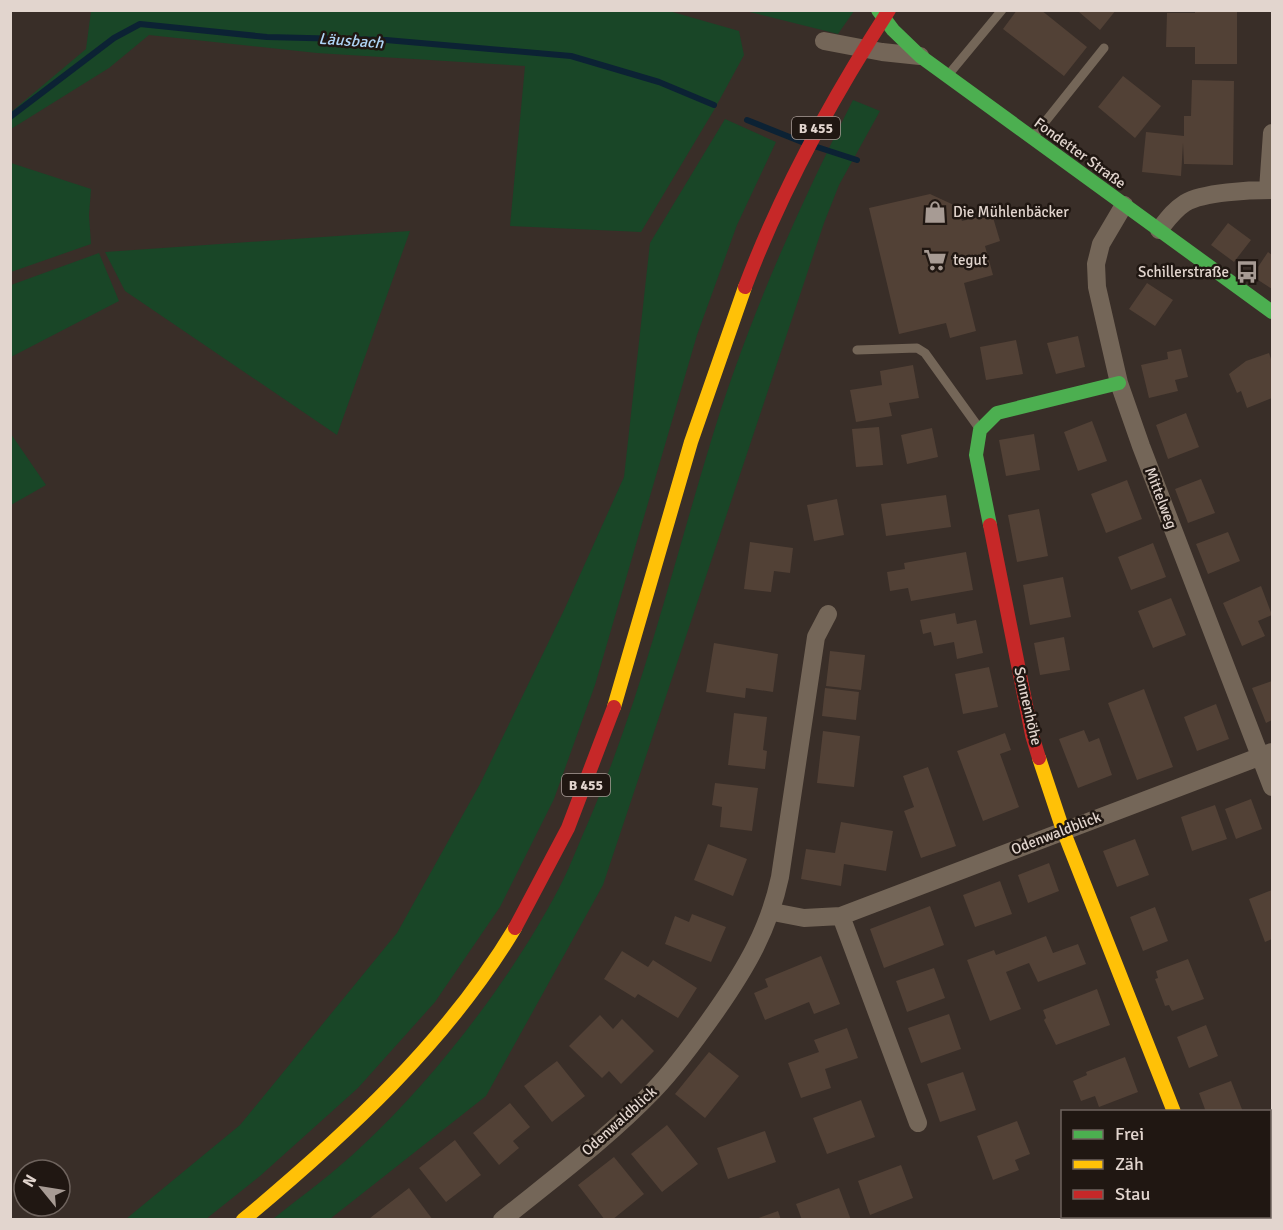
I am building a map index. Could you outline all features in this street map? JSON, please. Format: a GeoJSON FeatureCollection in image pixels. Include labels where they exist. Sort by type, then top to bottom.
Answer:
{"type":"FeatureCollection","features":[{"type":"Feature","properties":{"kind":"main road","name":"Fondetter Straße"},"geometry":{"type":"LineString","coordinates":[[878,10],[893,30],[920,56],[1272,312]]}},
{"type":"Feature","properties":{"kind":"main road","name":"B 455"},"geometry":{"type":"LineString","coordinates":[[243,1220],[344,1134],[418,1057],[483,976],[541,882],[566,833],[595,760],[633,646],[715,363],[757,252],[788,183],[822,117],[889,10]]}},
{"type":"Feature","properties":{"kind":"main road"},"geometry":{"type":"LineString","coordinates":[[980,430],[997,412],[1119,384]]}},
{"type":"Feature","properties":{"kind":"main road","name":"Sonnenhöhe"},"geometry":{"type":"LineString","coordinates":[[980,430],[976,455],[1032,735],[1063,830],[1173,1110]]}},
{"type":"Feature","properties":{"kind":"street"},"geometry":{"type":"LineString","coordinates":[[824,41],[882,52],[920,56]]}},
{"type":"Feature","properties":{"kind":"street"},"geometry":{"type":"LineString","coordinates":[[1159,231],[1174,211],[1187,202],[1201,197],[1270,190],[1272,134]]}},
{"type":"Feature","properties":{"kind":"street","name":"Mittelweg"},"geometry":{"type":"LineString","coordinates":[[1124,205],[1101,244],[1096,264],[1097,287],[1119,384],[1141,446],[1266,754],[1272,787]]}},
{"type":"Feature","properties":{"kind":"street","name":"Odenwaldblick"},"geometry":{"type":"LineString","coordinates":[[502,1220],[627,1118],[656,1088],[690,1047],[752,955],[773,912],[816,637],[828,614]]}},
{"type":"Feature","properties":{"kind":"street","name":"Odenwaldblick"},"geometry":{"type":"LineString","coordinates":[[773,912],[804,918],[841,916],[1266,754]]}},
{"type":"Feature","properties":{"kind":"street"},"geometry":{"type":"LineString","coordinates":[[841,916],[918,1123]]}},
{"type":"Feature","properties":{"kind":"lane"},"geometry":{"type":"LineString","coordinates":[[948,76],[1002,10]]}},
{"type":"Feature","properties":{"kind":"lane"},"geometry":{"type":"LineString","coordinates":[[1032,139],[1104,48]]}},
{"type":"Feature","properties":{"kind":"lane"},"geometry":{"type":"LineString","coordinates":[[857,350],[917,348],[925,353],[973,416],[980,430]]}},
{"type":"Feature","properties":{"kind":"green space"},"geometry":{"type":"Polygon","coordinates":[[[91,11],[669,11],[739,31],[744,55],[641,232],[510,226],[525,66],[317,53],[149,35],[109,68],[11,129],[11,112],[86,49],[91,11]]]}},
{"type":"Feature","properties":{"kind":"green space"},"geometry":{"type":"Polygon","coordinates":[[[746,11],[854,11],[838,34],[746,11]]]}},
{"type":"Feature","properties":{"kind":"green space"},"geometry":{"type":"Polygon","coordinates":[[[853,100],[880,111],[839,185],[824,223],[603,885],[486,1096],[330,1219],[273,1219],[363,1145],[418,1089],[495,992],[539,924],[562,882],[606,780],[638,687],[722,406],[754,316],[791,229],[853,100]]]}},
{"type":"Feature","properties":{"kind":"green space"},"geometry":{"type":"Polygon","coordinates":[[[725,119],[776,142],[737,225],[697,335],[595,685],[554,799],[500,907],[435,1002],[358,1088],[260,1176],[206,1219],[126,1219],[240,1125],[397,933],[480,784],[565,608],[624,477],[650,243],[725,119]]]}},
{"type":"Feature","properties":{"kind":"green space"},"geometry":{"type":"Polygon","coordinates":[[[11,163],[91,189],[89,215],[91,244],[11,272],[11,163]]]}},
{"type":"Feature","properties":{"kind":"green space"},"geometry":{"type":"Polygon","coordinates":[[[410,231],[337,435],[125,291],[105,252],[410,231]]]}},
{"type":"Feature","properties":{"kind":"green space"},"geometry":{"type":"Polygon","coordinates":[[[99,253],[119,301],[11,357],[11,285],[99,253]]]}},
{"type":"Feature","properties":{"kind":"green space"},"geometry":{"type":"Polygon","coordinates":[[[11,434],[46,485],[10,505],[11,434]]]}},
{"type":"Feature","properties":{"kind":"building"},"geometry":{"type":"Polygon","coordinates":[[[1017,10],[1041,10],[1087,47],[1064,76],[1003,29],[1017,10]]]}},
{"type":"Feature","properties":{"kind":"building"},"geometry":{"type":"Polygon","coordinates":[[[1081,10],[1116,10],[1100,30],[1079,12],[1081,10]]]}},
{"type":"Feature","properties":{"kind":"building"},"geometry":{"type":"Polygon","coordinates":[[[1195,10],[1237,10],[1237,64],[1195,64],[1195,47],[1166,47],[1167,13],[1195,13],[1195,10]]]}},
{"type":"Feature","properties":{"kind":"building"},"geometry":{"type":"Polygon","coordinates":[[[1123,76],[1161,106],[1135,138],[1098,107],[1123,76]]]}},
{"type":"Feature","properties":{"kind":"building"},"geometry":{"type":"Polygon","coordinates":[[[1192,80],[1234,81],[1233,165],[1184,164],[1183,143],[1181,176],[1142,172],[1146,132],[1184,136],[1184,116],[1191,116],[1192,80]]]}},
{"type":"Feature","properties":{"kind":"building","name":"tegut"},"geometry":{"type":"Polygon","coordinates":[[[930,194],[956,206],[962,221],[992,214],[1000,241],[985,246],[993,275],[964,283],[976,331],[950,338],[946,323],[899,334],[869,208],[930,194]]]}},
{"type":"Feature","properties":{"kind":"building"},"geometry":{"type":"Polygon","coordinates":[[[1228,223],[1251,240],[1234,262],[1211,245],[1228,223]]]}},
{"type":"Feature","properties":{"kind":"building"},"geometry":{"type":"Polygon","coordinates":[[[1268,252],[1272,255],[1272,289],[1252,276],[1268,252]]]}},
{"type":"Feature","properties":{"kind":"building"},"geometry":{"type":"Polygon","coordinates":[[[1147,283],[1173,300],[1155,326],[1129,309],[1147,283]]]}},
{"type":"Feature","properties":{"kind":"building"},"geometry":{"type":"Polygon","coordinates":[[[1078,336],[1085,367],[1056,374],[1047,343],[1078,336]]]}},
{"type":"Feature","properties":{"kind":"building"},"geometry":{"type":"Polygon","coordinates":[[[1016,340],[1023,374],[986,380],[980,347],[1016,340]]]}},
{"type":"Feature","properties":{"kind":"building"},"geometry":{"type":"Polygon","coordinates":[[[1181,349],[1188,377],[1175,380],[1178,391],[1149,398],[1141,365],[1168,359],[1167,352],[1181,349]]]}},
{"type":"Feature","properties":{"kind":"building"},"geometry":{"type":"Polygon","coordinates":[[[1269,353],[1272,362],[1272,398],[1247,408],[1241,391],[1237,393],[1229,374],[1246,361],[1269,353]]]}},
{"type":"Feature","properties":{"kind":"building"},"geometry":{"type":"Polygon","coordinates":[[[913,365],[919,398],[889,403],[892,416],[856,422],[850,390],[882,385],[880,371],[913,365]]]}},
{"type":"Feature","properties":{"kind":"building"},"geometry":{"type":"Polygon","coordinates":[[[1186,413],[1199,447],[1168,459],[1156,425],[1186,413]]]}},
{"type":"Feature","properties":{"kind":"building"},"geometry":{"type":"Polygon","coordinates":[[[1092,421],[1107,461],[1078,471],[1064,432],[1092,421]]]}},
{"type":"Feature","properties":{"kind":"building"},"geometry":{"type":"Polygon","coordinates":[[[879,427],[883,465],[856,467],[852,429],[879,427]]]}},
{"type":"Feature","properties":{"kind":"building"},"geometry":{"type":"Polygon","coordinates":[[[932,428],[938,457],[907,464],[901,435],[932,428]]]}},
{"type":"Feature","properties":{"kind":"building"},"geometry":{"type":"Polygon","coordinates":[[[1034,434],[1040,470],[1006,476],[999,440],[1034,434]]]}},
{"type":"Feature","properties":{"kind":"building"},"geometry":{"type":"Polygon","coordinates":[[[1201,479],[1215,513],[1188,523],[1175,489],[1201,479]]]}},
{"type":"Feature","properties":{"kind":"building"},"geometry":{"type":"Polygon","coordinates":[[[1127,480],[1142,519],[1106,533],[1091,494],[1127,480]]]}},
{"type":"Feature","properties":{"kind":"building"},"geometry":{"type":"Polygon","coordinates":[[[946,495],[951,527],[886,536],[881,504],[946,495]]]}},
{"type":"Feature","properties":{"kind":"building"},"geometry":{"type":"Polygon","coordinates":[[[837,499],[844,535],[814,541],[807,505],[837,499]]]}},
{"type":"Feature","properties":{"kind":"building"},"geometry":{"type":"Polygon","coordinates":[[[1039,509],[1048,556],[1017,562],[1008,515],[1039,509]]]}},
{"type":"Feature","properties":{"kind":"building"},"geometry":{"type":"Polygon","coordinates":[[[1228,532],[1240,561],[1208,574],[1196,544],[1228,532]]]}},
{"type":"Feature","properties":{"kind":"building"},"geometry":{"type":"Polygon","coordinates":[[[750,542],[793,548],[790,573],[774,571],[771,592],[744,589],[750,542]]]}},
{"type":"Feature","properties":{"kind":"building"},"geometry":{"type":"Polygon","coordinates":[[[1153,543],[1166,577],[1131,590],[1118,557],[1153,543]]]}},
{"type":"Feature","properties":{"kind":"building"},"geometry":{"type":"Polygon","coordinates":[[[966,552],[973,590],[911,601],[908,588],[890,591],[887,572],[905,569],[904,563],[966,552]]]}},
{"type":"Feature","properties":{"kind":"building"},"geometry":{"type":"Polygon","coordinates":[[[1063,577],[1071,617],[1030,625],[1023,585],[1063,577]]]}},
{"type":"Feature","properties":{"kind":"building"},"geometry":{"type":"Polygon","coordinates":[[[1261,586],[1272,615],[1258,621],[1265,636],[1242,646],[1223,603],[1261,586]]]}},
{"type":"Feature","properties":{"kind":"building"},"geometry":{"type":"Polygon","coordinates":[[[1171,598],[1186,635],[1153,648],[1138,611],[1171,598]]]}},
{"type":"Feature","properties":{"kind":"building"},"geometry":{"type":"Polygon","coordinates":[[[955,613],[957,624],[976,620],[983,653],[957,659],[954,642],[934,646],[931,632],[923,634],[920,620],[955,613]]]}},
{"type":"Feature","properties":{"kind":"building"},"geometry":{"type":"Polygon","coordinates":[[[1064,637],[1070,670],[1040,675],[1034,643],[1064,637]]]}},
{"type":"Feature","properties":{"kind":"building"},"geometry":{"type":"Polygon","coordinates":[[[714,643],[778,654],[773,692],[746,688],[745,698],[706,692],[714,643]]]}},
{"type":"Feature","properties":{"kind":"building"},"geometry":{"type":"Polygon","coordinates":[[[830,651],[865,655],[861,690],[826,686],[830,651]]]}},
{"type":"Feature","properties":{"kind":"building"},"geometry":{"type":"Polygon","coordinates":[[[989,667],[998,707],[963,714],[955,674],[989,667]]]}},
{"type":"Feature","properties":{"kind":"building"},"geometry":{"type":"Polygon","coordinates":[[[1272,681],[1272,720],[1266,723],[1252,688],[1272,681]]]}},
{"type":"Feature","properties":{"kind":"building"},"geometry":{"type":"Polygon","coordinates":[[[825,688],[859,692],[856,720],[822,716],[825,688]]]}},
{"type":"Feature","properties":{"kind":"building"},"geometry":{"type":"Polygon","coordinates":[[[1144,689],[1173,767],[1137,780],[1108,703],[1144,689]]]}},
{"type":"Feature","properties":{"kind":"building"},"geometry":{"type":"Polygon","coordinates":[[[1216,704],[1229,739],[1197,751],[1184,717],[1216,704]]]}},
{"type":"Feature","properties":{"kind":"building"},"geometry":{"type":"Polygon","coordinates":[[[734,713],[767,717],[763,750],[767,751],[765,769],[728,765],[734,713]]]}},
{"type":"Feature","properties":{"kind":"building"},"geometry":{"type":"Polygon","coordinates":[[[1084,730],[1089,742],[1099,738],[1112,775],[1078,788],[1059,739],[1084,730]]]}},
{"type":"Feature","properties":{"kind":"building"},"geometry":{"type":"Polygon","coordinates":[[[823,731],[860,736],[854,787],[817,783],[823,731]]]}},
{"type":"Feature","properties":{"kind":"building"},"geometry":{"type":"Polygon","coordinates":[[[1005,733],[1011,750],[1000,754],[1019,807],[983,821],[957,751],[1005,733]]]}},
{"type":"Feature","properties":{"kind":"building"},"geometry":{"type":"Polygon","coordinates":[[[928,767],[956,846],[921,858],[904,811],[914,807],[903,776],[928,767]]]}},
{"type":"Feature","properties":{"kind":"building"},"geometry":{"type":"Polygon","coordinates":[[[715,783],[758,788],[752,831],[720,827],[722,807],[712,805],[715,783]]]}},
{"type":"Feature","properties":{"kind":"building"},"geometry":{"type":"Polygon","coordinates":[[[1251,799],[1262,829],[1236,839],[1225,809],[1251,799]]]}},
{"type":"Feature","properties":{"kind":"building"},"geometry":{"type":"Polygon","coordinates":[[[1215,805],[1227,839],[1192,851],[1181,817],[1215,805]]]}},
{"type":"Feature","properties":{"kind":"building"},"geometry":{"type":"Polygon","coordinates":[[[841,822],[893,831],[886,871],[844,864],[841,886],[801,879],[806,849],[835,853],[841,822]]]}},
{"type":"Feature","properties":{"kind":"building"},"geometry":{"type":"Polygon","coordinates":[[[1135,839],[1149,875],[1117,887],[1103,851],[1135,839]]]}},
{"type":"Feature","properties":{"kind":"building"},"geometry":{"type":"Polygon","coordinates":[[[708,844],[747,859],[733,896],[694,880],[708,844]]]}},
{"type":"Feature","properties":{"kind":"building"},"geometry":{"type":"Polygon","coordinates":[[[1049,863],[1059,891],[1028,903],[1018,875],[1049,863]]]}},
{"type":"Feature","properties":{"kind":"building"},"geometry":{"type":"Polygon","coordinates":[[[1000,881],[1012,914],[975,927],[963,895],[1000,881]]]}},
{"type":"Feature","properties":{"kind":"building"},"geometry":{"type":"Polygon","coordinates":[[[1272,890],[1272,939],[1265,942],[1249,899],[1272,890]]]}},
{"type":"Feature","properties":{"kind":"building"},"geometry":{"type":"Polygon","coordinates":[[[930,906],[944,945],[884,968],[870,929],[930,906]]]}},
{"type":"Feature","properties":{"kind":"building"},"geometry":{"type":"Polygon","coordinates":[[[1155,907],[1168,941],[1143,951],[1130,917],[1155,907]]]}},
{"type":"Feature","properties":{"kind":"building"},"geometry":{"type":"Polygon","coordinates":[[[692,914],[726,927],[711,962],[665,944],[675,916],[689,922],[692,914]]]}},
{"type":"Feature","properties":{"kind":"building"},"geometry":{"type":"Polygon","coordinates":[[[1046,936],[1053,953],[1078,944],[1086,964],[1038,982],[1029,963],[1006,972],[1021,1009],[990,1021],[967,960],[994,950],[996,955],[1046,936]]]}},
{"type":"Feature","properties":{"kind":"building"},"geometry":{"type":"Polygon","coordinates":[[[622,951],[648,967],[653,960],[697,988],[678,1018],[638,994],[635,998],[604,979],[622,951]]]}},
{"type":"Feature","properties":{"kind":"building"},"geometry":{"type":"Polygon","coordinates":[[[821,956],[840,1004],[814,1014],[809,1002],[765,1020],[754,993],[768,987],[765,979],[821,956]]]}},
{"type":"Feature","properties":{"kind":"building"},"geometry":{"type":"Polygon","coordinates":[[[1188,959],[1204,999],[1172,1011],[1169,1005],[1165,1006],[1155,979],[1158,978],[1156,971],[1188,959]]]}},
{"type":"Feature","properties":{"kind":"building"},"geometry":{"type":"Polygon","coordinates":[[[934,968],[945,998],[907,1012],[896,981],[934,968]]]}},
{"type":"Feature","properties":{"kind":"building"},"geometry":{"type":"Polygon","coordinates":[[[1097,989],[1110,1025],[1056,1045],[1044,1020],[1046,1018],[1043,1010],[1097,989]]]}},
{"type":"Feature","properties":{"kind":"building"},"geometry":{"type":"Polygon","coordinates":[[[949,1014],[961,1049],[921,1063],[908,1028],[949,1014]]]}},
{"type":"Feature","properties":{"kind":"building"},"geometry":{"type":"Polygon","coordinates":[[[600,1015],[613,1029],[622,1019],[654,1051],[621,1084],[609,1071],[602,1078],[569,1046],[600,1015]]]}},
{"type":"Feature","properties":{"kind":"building"},"geometry":{"type":"Polygon","coordinates":[[[1206,1025],[1218,1056],[1189,1068],[1177,1037],[1206,1025]]]}},
{"type":"Feature","properties":{"kind":"building"},"geometry":{"type":"Polygon","coordinates":[[[847,1028],[858,1058],[825,1069],[831,1088],[801,1098],[788,1063],[819,1052],[814,1040],[847,1028]]]}},
{"type":"Feature","properties":{"kind":"building"},"geometry":{"type":"Polygon","coordinates":[[[709,1052],[739,1076],[705,1118],[675,1094],[709,1052]]]}},
{"type":"Feature","properties":{"kind":"building"},"geometry":{"type":"Polygon","coordinates":[[[1125,1057],[1138,1092],[1099,1107],[1095,1096],[1081,1101],[1073,1081],[1087,1075],[1086,1072],[1125,1057]]]}},
{"type":"Feature","properties":{"kind":"building"},"geometry":{"type":"Polygon","coordinates":[[[557,1061],[585,1096],[552,1122],[524,1086],[557,1061]]]}},
{"type":"Feature","properties":{"kind":"building"},"geometry":{"type":"Polygon","coordinates":[[[963,1072],[976,1110],[940,1122],[927,1084],[963,1072]]]}},
{"type":"Feature","properties":{"kind":"building"},"geometry":{"type":"Polygon","coordinates":[[[1231,1081],[1242,1110],[1205,1110],[1199,1093],[1231,1081]]]}},
{"type":"Feature","properties":{"kind":"building"},"geometry":{"type":"Polygon","coordinates":[[[861,1100],[875,1137],[827,1154],[813,1118],[861,1100]]]}},
{"type":"Feature","properties":{"kind":"building"},"geometry":{"type":"Polygon","coordinates":[[[510,1103],[530,1127],[513,1141],[519,1148],[499,1165],[473,1133],[510,1103]]]}},
{"type":"Feature","properties":{"kind":"building"},"geometry":{"type":"Polygon","coordinates":[[[1017,1121],[1030,1154],[1015,1160],[1019,1170],[993,1180],[977,1136],[1017,1121]]]}},
{"type":"Feature","properties":{"kind":"building"},"geometry":{"type":"Polygon","coordinates":[[[667,1125],[698,1164],[662,1192],[631,1154],[667,1125]]]}},
{"type":"Feature","properties":{"kind":"building"},"geometry":{"type":"Polygon","coordinates":[[[765,1131],[776,1162],[728,1179],[717,1148],[765,1131]]]}},
{"type":"Feature","properties":{"kind":"building"},"geometry":{"type":"Polygon","coordinates":[[[455,1140],[481,1175],[446,1202],[419,1168],[455,1140]]]}},
{"type":"Feature","properties":{"kind":"building"},"geometry":{"type":"Polygon","coordinates":[[[614,1157],[644,1194],[612,1220],[605,1220],[578,1185],[614,1157]]]}},
{"type":"Feature","properties":{"kind":"building"},"geometry":{"type":"Polygon","coordinates":[[[901,1165],[913,1198],[870,1215],[858,1181],[901,1165]]]}},
{"type":"Feature","properties":{"kind":"building"},"geometry":{"type":"Polygon","coordinates":[[[409,1188],[433,1220],[371,1220],[370,1218],[409,1188]]]}},
{"type":"Feature","properties":{"kind":"building"},"geometry":{"type":"Polygon","coordinates":[[[839,1188],[851,1220],[802,1220],[796,1204],[839,1188]]]}},
{"type":"Feature","properties":{"kind":"building"},"geometry":{"type":"Polygon","coordinates":[[[778,1211],[781,1220],[756,1220],[756,1219],[778,1211]]]}},
{"type":"Feature","properties":{"kind":"waterway","name":"Läusbach"},"geometry":{"type":"LineString","coordinates":[[10,117],[114,38],[140,24],[267,37],[386,40],[571,56],[659,82],[714,105]]}},
{"type":"Feature","properties":{"kind":"waterway"},"geometry":{"type":"LineString","coordinates":[[747,120],[802,142]]}},
{"type":"Feature","properties":{"kind":"waterway"},"geometry":{"type":"LineString","coordinates":[[814,146],[857,160]]}},
{"type":"Feature","properties":{"kind":"traffic: fast"},"geometry":{"type":"LineString","coordinates":[[878,10],[893,30],[920,56],[1272,312]]}},
{"type":"Feature","properties":{"kind":"traffic: fast"},"geometry":{"type":"LineString","coordinates":[[990,525],[976,455],[980,430],[997,413],[1119,383]]}},
{"type":"Feature","properties":{"kind":"traffic: slow"},"geometry":{"type":"LineString","coordinates":[[614,707],[691,442],[745,287]]}},
{"type":"Feature","properties":{"kind":"traffic: slow"},"geometry":{"type":"LineString","coordinates":[[1039,758],[1063,830],[1173,1110]]}},
{"type":"Feature","properties":{"kind":"traffic: slow"},"geometry":{"type":"LineString","coordinates":[[243,1220],[356,1121],[426,1049],[488,970],[515,928]]}},
{"type":"Feature","properties":{"kind":"traffic: jam"},"geometry":{"type":"LineString","coordinates":[[745,287],[792,179],[828,110],[889,10]]}},
{"type":"Feature","properties":{"kind":"traffic: jam"},"geometry":{"type":"LineString","coordinates":[[990,525],[1032,735],[1039,758]]}},
{"type":"Feature","properties":{"kind":"traffic: jam"},"geometry":{"type":"LineString","coordinates":[[515,928],[568,828],[614,707]]}},
{"type":"Feature","properties":{"kind":"place","name":"Die Mühlenbäcker"},"geometry":{"type":"Point","coordinates":[935,212]}},
{"type":"Feature","properties":{"kind":"place","name":"tegut"},"geometry":{"type":"Point","coordinates":[935,260]}},
{"type":"Feature","properties":{"kind":"place","name":"Schillerstraße"},"geometry":{"type":"Point","coordinates":[1247,272]}}]}
